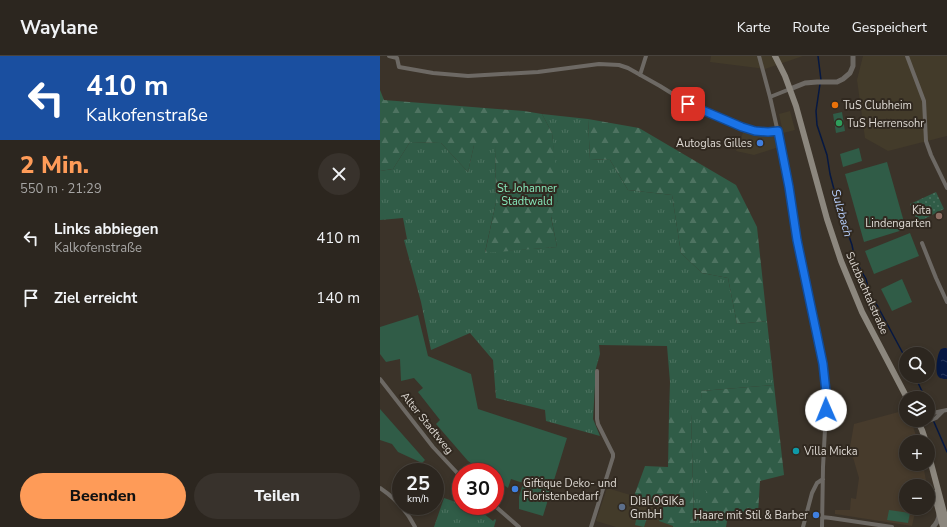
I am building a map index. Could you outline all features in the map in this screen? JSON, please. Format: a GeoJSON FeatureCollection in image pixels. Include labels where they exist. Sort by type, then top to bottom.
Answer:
{"type":"FeatureCollection","features":[{"type":"Feature","properties":{"kind":"main road","name":"Sulzbachtalstraße"},"geometry":{"type":"LineString","coordinates":[[775,56],[790,89],[800,119],[827,219],[841,261],[862,312],[903,391]]}},
{"type":"Feature","properties":{"kind":"main road"},"geometry":{"type":"LineString","coordinates":[[929,471],[939,513],[945,525]]}},
{"type":"Feature","properties":{"kind":"main road"},"geometry":{"type":"LineString","coordinates":[[932,471],[945,525]]}},
{"type":"Feature","properties":{"kind":"street"},"geometry":{"type":"LineString","coordinates":[[389,56],[397,58],[399,67],[434,73],[468,76],[538,72],[599,64],[619,65],[628,68],[660,86],[688,104],[736,125],[761,132],[778,131]]}},
{"type":"Feature","properties":{"kind":"street"},"geometry":{"type":"LineString","coordinates":[[640,75],[646,56]]}},
{"type":"Feature","properties":{"kind":"street"},"geometry":{"type":"LineString","coordinates":[[759,56],[778,131],[789,187],[797,240],[824,376],[826,410],[822,527]]}},
{"type":"Feature","properties":{"kind":"street"},"geometry":{"type":"LineString","coordinates":[[770,97],[802,84],[837,82],[850,73],[853,66],[853,56]]}},
{"type":"Feature","properties":{"kind":"street"},"geometry":{"type":"LineString","coordinates":[[907,56],[924,101],[926,137],[929,150],[947,188]]}},
{"type":"Feature","properties":{"kind":"street"},"geometry":{"type":"LineString","coordinates":[[538,72],[539,78]]}},
{"type":"Feature","properties":{"kind":"street"},"geometry":{"type":"LineString","coordinates":[[922,243],[947,302]]}},
{"type":"Feature","properties":{"kind":"street"},"geometry":{"type":"LineString","coordinates":[[591,527],[613,457],[597,419],[597,371]]}},
{"type":"Feature","properties":{"kind":"street","name":"Alter Stadtweg"},"geometry":{"type":"LineString","coordinates":[[380,379],[433,447],[452,467]]}},
{"type":"Feature","properties":{"kind":"street"},"geometry":{"type":"LineString","coordinates":[[935,412],[945,410]]}},
{"type":"Feature","properties":{"kind":"street"},"geometry":{"type":"LineString","coordinates":[[935,418],[945,410]]}},
{"type":"Feature","properties":{"kind":"street"},"geometry":{"type":"LineString","coordinates":[[803,527],[812,493],[817,483],[823,479]]}},
{"type":"Feature","properties":{"kind":"street"},"geometry":{"type":"LineString","coordinates":[[380,488],[398,503],[412,520],[415,527]]}},
{"type":"Feature","properties":{"kind":"street"},"geometry":{"type":"LineString","coordinates":[[935,527],[939,519],[939,513]]}},
{"type":"Feature","properties":{"kind":"street"},"geometry":{"type":"LineString","coordinates":[[504,514],[520,527]]}},
{"type":"Feature","properties":{"kind":"street"},"geometry":{"type":"LineString","coordinates":[[822,517],[892,527]]}},
{"type":"Feature","properties":{"kind":"shaded area"},"geometry":{"type":"Polygon","coordinates":[[[711,56],[803,56],[765,69],[710,62],[711,56]]]}},
{"type":"Feature","properties":{"kind":"shaded area"},"geometry":{"type":"Polygon","coordinates":[[[863,56],[947,56],[947,136],[888,151],[865,138],[857,80],[863,56]]]}},
{"type":"Feature","properties":{"kind":"shaded area"},"geometry":{"type":"Polygon","coordinates":[[[790,111],[795,130],[783,133],[779,114],[790,111]]]}},
{"type":"Feature","properties":{"kind":"shaded area"},"geometry":{"type":"Polygon","coordinates":[[[744,130],[761,135],[776,133],[779,147],[754,155],[736,151],[744,130]]]}},
{"type":"Feature","properties":{"kind":"shaded area"},"geometry":{"type":"Polygon","coordinates":[[[899,412],[899,427],[913,427],[916,435],[899,435],[899,471],[924,471],[926,479],[899,479],[899,515],[914,515],[912,526],[835,514],[835,510],[850,510],[851,498],[856,499],[859,478],[850,447],[854,424],[899,412]]]}},
{"type":"Feature","properties":{"kind":"shaded area"},"geometry":{"type":"Polygon","coordinates":[[[607,488],[664,505],[673,527],[616,527],[596,521],[607,488]]]}},
{"type":"Feature","properties":{"kind":"green space","name":"St. Johanner Stadtwald"},"geometry":{"type":"Polygon","coordinates":[[[380,90],[384,100],[524,111],[542,114],[552,133],[557,176],[558,200],[551,217],[557,247],[485,253],[496,202],[495,145],[474,145],[468,172],[441,143],[410,142],[393,169],[380,171],[380,90]]]}},
{"type":"Feature","properties":{"kind":"green space","name":"TuS Herrensohr"},"geometry":{"type":"Polygon","coordinates":[[[842,112],[845,131],[836,133],[833,114],[842,112]]]}},
{"type":"Feature","properties":{"kind":"green space"},"geometry":{"type":"Polygon","coordinates":[[[542,114],[588,119],[590,159],[610,160],[628,190],[672,195],[681,253],[702,273],[728,278],[737,324],[767,321],[774,385],[701,391],[716,527],[694,527],[691,414],[669,414],[670,382],[667,346],[599,345],[600,354],[596,368],[593,419],[600,436],[546,421],[545,410],[496,398],[493,360],[470,333],[431,350],[421,302],[404,240],[407,239],[403,218],[380,220],[380,171],[393,169],[410,142],[441,143],[468,172],[474,145],[495,145],[496,202],[485,252],[557,247],[551,216],[558,200],[552,133],[542,114]]]}},
{"type":"Feature","properties":{"kind":"green space"},"geometry":{"type":"Polygon","coordinates":[[[588,119],[639,128],[736,185],[757,227],[767,321],[737,324],[728,278],[702,273],[681,253],[672,195],[628,190],[610,160],[590,159],[588,119]]]}},
{"type":"Feature","properties":{"kind":"green space"},"geometry":{"type":"Polygon","coordinates":[[[859,148],[862,161],[843,167],[840,154],[859,148]]]}},
{"type":"Feature","properties":{"kind":"green space"},"geometry":{"type":"Polygon","coordinates":[[[887,162],[906,229],[864,242],[845,174],[887,162]]]}},
{"type":"Feature","properties":{"kind":"green space"},"geometry":{"type":"Polygon","coordinates":[[[936,192],[944,209],[918,222],[910,204],[936,192]]]}},
{"type":"Feature","properties":{"kind":"green space"},"geometry":{"type":"Polygon","coordinates":[[[910,233],[919,256],[874,274],[865,251],[910,233]]]}},
{"type":"Feature","properties":{"kind":"green space"},"geometry":{"type":"Polygon","coordinates":[[[902,279],[912,302],[892,311],[881,289],[902,279]]]}},
{"type":"Feature","properties":{"kind":"green space"},"geometry":{"type":"Polygon","coordinates":[[[418,315],[428,356],[471,374],[478,409],[567,438],[543,516],[519,509],[519,497],[523,483],[511,479],[508,488],[504,485],[504,463],[471,463],[436,424],[440,420],[418,392],[423,388],[414,378],[401,381],[400,359],[386,362],[380,354],[380,327],[418,315]]]}},
{"type":"Feature","properties":{"kind":"green space"},"geometry":{"type":"Polygon","coordinates":[[[774,385],[784,475],[760,481],[758,514],[728,515],[726,527],[716,527],[716,518],[707,510],[701,391],[774,385]]]}},
{"type":"Feature","properties":{"kind":"green space"},"geometry":{"type":"Polygon","coordinates":[[[380,409],[425,460],[422,463],[398,452],[392,444],[380,440],[380,409]]]}},
{"type":"Feature","properties":{"kind":"green space"},"geometry":{"type":"Polygon","coordinates":[[[669,414],[691,414],[694,527],[673,527],[659,521],[664,505],[634,496],[645,466],[668,467],[669,414]]]}},
{"type":"Feature","properties":{"kind":"green space"},"geometry":{"type":"Polygon","coordinates":[[[444,498],[452,501],[452,515],[485,515],[493,521],[495,519],[496,520],[494,527],[434,527],[438,515],[444,515],[444,498]]]}},
{"type":"Feature","properties":{"kind":"green space"},"geometry":{"type":"Polygon","coordinates":[[[889,510],[899,511],[899,515],[910,515],[908,523],[887,520],[889,510]]]}},
{"type":"Feature","properties":{"kind":"green space"},"geometry":{"type":"Polygon","coordinates":[[[636,513],[647,518],[644,527],[635,525],[636,520],[634,519],[636,513]]]}},
{"type":"Feature","properties":{"kind":"water"},"geometry":{"type":"Polygon","coordinates":[[[947,348],[947,379],[940,378],[937,374],[938,354],[941,349],[947,348]]]}},
{"type":"Feature","properties":{"kind":"waterway","name":"Sulzbach"},"geometry":{"type":"LineString","coordinates":[[818,56],[821,80]]}},
{"type":"Feature","properties":{"kind":"waterway","name":"Sulzbach"},"geometry":{"type":"LineString","coordinates":[[820,84],[816,111],[817,125],[827,155],[837,201],[852,245],[855,260],[866,279],[870,295],[900,347]]}},
{"type":"Feature","properties":{"kind":"waterway","name":"Sulzbach"},"geometry":{"type":"LineString","coordinates":[[918,383],[922,391]]}},
{"type":"Feature","properties":{"kind":"waterway","name":"Sulzbach"},"geometry":{"type":"LineString","coordinates":[[935,424],[947,452]]}},
{"type":"Feature","properties":{"kind":"place","name":"TuS Clubheim"},"geometry":{"type":"Point","coordinates":[835,105]}},
{"type":"Feature","properties":{"kind":"place","name":"TuS Herrensohr"},"geometry":{"type":"Point","coordinates":[839,123]}},
{"type":"Feature","properties":{"kind":"place","name":"Autoglas Gilles"},"geometry":{"type":"Point","coordinates":[760,143]}},
{"type":"Feature","properties":{"kind":"place","name":"Kita Lindengarten"},"geometry":{"type":"Point","coordinates":[939,216]}},
{"type":"Feature","properties":{"kind":"place","name":"Villa Micka"},"geometry":{"type":"Point","coordinates":[796,451]}},
{"type":"Feature","properties":{"kind":"place","name":"Giftique Deko- und Floristenbedarf"},"geometry":{"type":"Point","coordinates":[515,489]}},
{"type":"Feature","properties":{"kind":"place","name":"DIaLOGIKa GmbH"},"geometry":{"type":"Point","coordinates":[622,507]}},
{"type":"Feature","properties":{"kind":"place","name":"Haare mit Stil & Barber"},"geometry":{"type":"Point","coordinates":[816,515]}},
{"type":"Feature","properties":{"kind":"route"},"geometry":{"type":"LineString","coordinates":[[688,104],[755,131],[778,131],[786,168],[801,263],[823,364],[826,410]]}}]}
